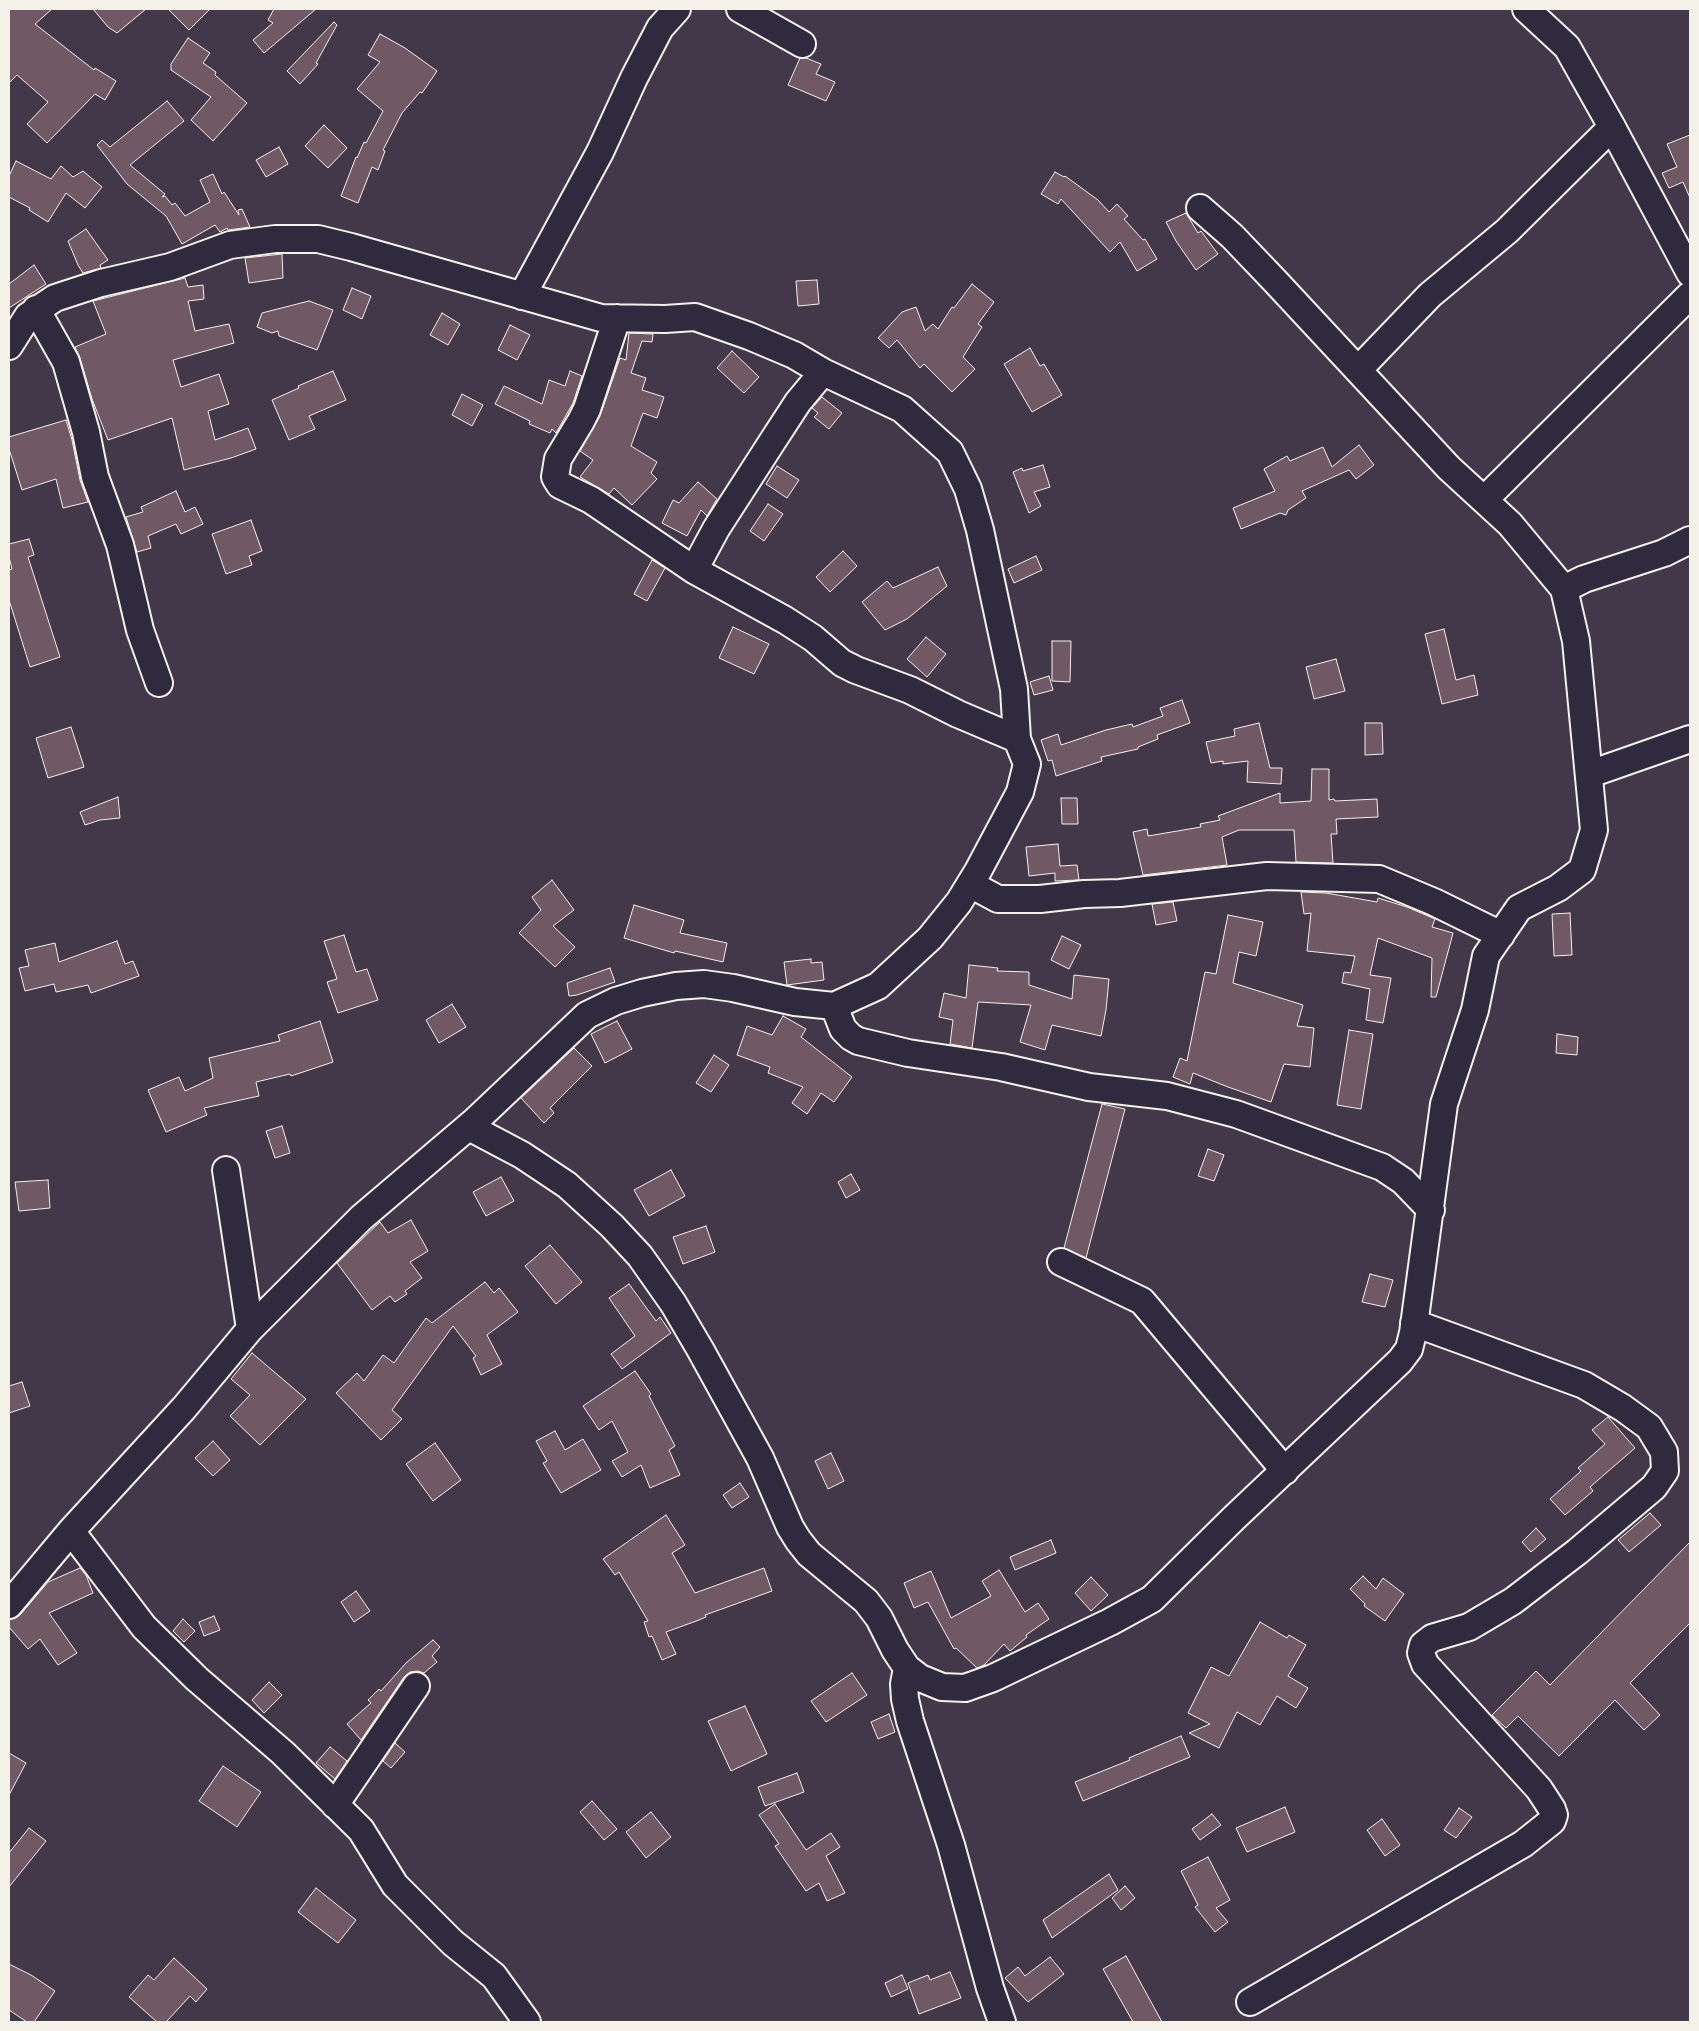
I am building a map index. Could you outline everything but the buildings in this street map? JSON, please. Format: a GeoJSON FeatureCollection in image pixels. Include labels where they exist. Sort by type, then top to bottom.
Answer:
{"type":"FeatureCollection","features":[{"type":"Feature","properties":{"kind":"street"},"geometry":{"type":"LineString","coordinates":[[522,296],[600,152],[634,78],[660,28],[677,9]]}},
{"type":"Feature","properties":{"kind":"street"},"geometry":{"type":"LineString","coordinates":[[740,9],[802,44]]}},
{"type":"Feature","properties":{"kind":"street"},"geometry":{"type":"LineString","coordinates":[[1526,9],[1567,47],[1690,273]]}},
{"type":"Feature","properties":{"kind":"street"},"geometry":{"type":"LineString","coordinates":[[1358,370],[1430,296],[1507,231],[1612,127]]}},
{"type":"Feature","properties":{"kind":"street"},"geometry":{"type":"LineString","coordinates":[[469,1127],[522,1155],[567,1185],[612,1226],[640,1256],[673,1302],[760,1458],[798,1540],[809,1554],[866,1601],[879,1618],[895,1650],[907,1668],[920,1678],[942,1687],[965,1688],[993,1678],[1134,1610],[1152,1599],[1400,1361],[1408,1349],[1414,1323],[1431,1210],[1444,1104],[1475,1010],[1486,956],[1519,908],[1558,888],[1582,870],[1594,830],[1576,641],[1564,589],[1510,524],[1443,461],[1232,236],[1200,208]]}},
{"type":"Feature","properties":{"kind":"street"},"geometry":{"type":"LineString","coordinates":[[9,346],[28,316],[55,298],[101,283],[170,267],[230,245],[275,238],[318,239],[351,247],[601,318],[665,319],[695,317],[749,336],[902,409],[950,452],[968,489],[980,530],[1014,689],[1017,739],[1027,764],[1020,792],[970,884],[958,902],[930,938],[878,986],[834,1006],[795,1002],[733,988],[704,984],[668,988],[616,1000],[600,1007],[572,1028],[469,1127],[361,1218],[250,1328],[184,1408],[71,1531],[9,1605]]}},
{"type":"Feature","properties":{"kind":"street"},"geometry":{"type":"LineString","coordinates":[[1484,500],[1690,295]]}},
{"type":"Feature","properties":{"kind":"street"},"geometry":{"type":"LineString","coordinates":[[36,309],[66,362],[86,432],[95,477],[120,545],[140,630],[159,683]]}},
{"type":"Feature","properties":{"kind":"street"},"geometry":{"type":"LineString","coordinates":[[617,318],[587,409],[558,459],[555,477],[560,485],[591,500],[694,570],[785,620],[813,638],[842,662],[856,670],[910,690],[958,714],[1017,739]]}},
{"type":"Feature","properties":{"kind":"street"},"geometry":{"type":"LineString","coordinates":[[694,570],[716,529],[798,402],[823,372]]}},
{"type":"Feature","properties":{"kind":"street"},"geometry":{"type":"LineString","coordinates":[[1564,589],[1584,579],[1664,553],[1690,540]]}},
{"type":"Feature","properties":{"kind":"street"},"geometry":{"type":"LineString","coordinates":[[1590,774],[1690,739]]}},
{"type":"Feature","properties":{"kind":"street"},"geometry":{"type":"LineString","coordinates":[[970,884],[998,899],[1040,899],[1084,894],[1120,894],[1267,876],[1379,879],[1434,902],[1501,935]]}},
{"type":"Feature","properties":{"kind":"street"},"geometry":{"type":"LineString","coordinates":[[834,1006],[843,1029],[858,1041],[908,1053],[1001,1067],[1089,1087],[1167,1096],[1236,1114],[1382,1166],[1403,1181],[1431,1210]]}},
{"type":"Feature","properties":{"kind":"street"},"geometry":{"type":"LineString","coordinates":[[226,1170],[250,1328]]}},
{"type":"Feature","properties":{"kind":"street"},"geometry":{"type":"LineString","coordinates":[[1061,1262],[1142,1301],[1285,1471]]}},
{"type":"Feature","properties":{"kind":"street"},"geometry":{"type":"LineString","coordinates":[[1250,2002],[1523,1844],[1552,1821],[1554,1815],[1552,1809],[1539,1789],[1425,1664],[1421,1653],[1423,1645],[1432,1638],[1469,1627],[1513,1600],[1577,1552],[1647,1493],[1654,1487],[1665,1471],[1664,1452],[1649,1428],[1623,1408],[1584,1385],[1414,1323]]}},
{"type":"Feature","properties":{"kind":"street"},"geometry":{"type":"LineString","coordinates":[[71,1531],[144,1627],[197,1679],[283,1753],[361,1830],[395,1885],[453,1943],[494,1976],[527,2022]]}},
{"type":"Feature","properties":{"kind":"street"},"geometry":{"type":"LineString","coordinates":[[907,1668],[904,1684],[910,1721],[951,1845],[990,1988],[1002,2022]]}},
{"type":"Feature","properties":{"kind":"street"},"geometry":{"type":"LineString","coordinates":[[336,1805],[416,1686]]}}]}
